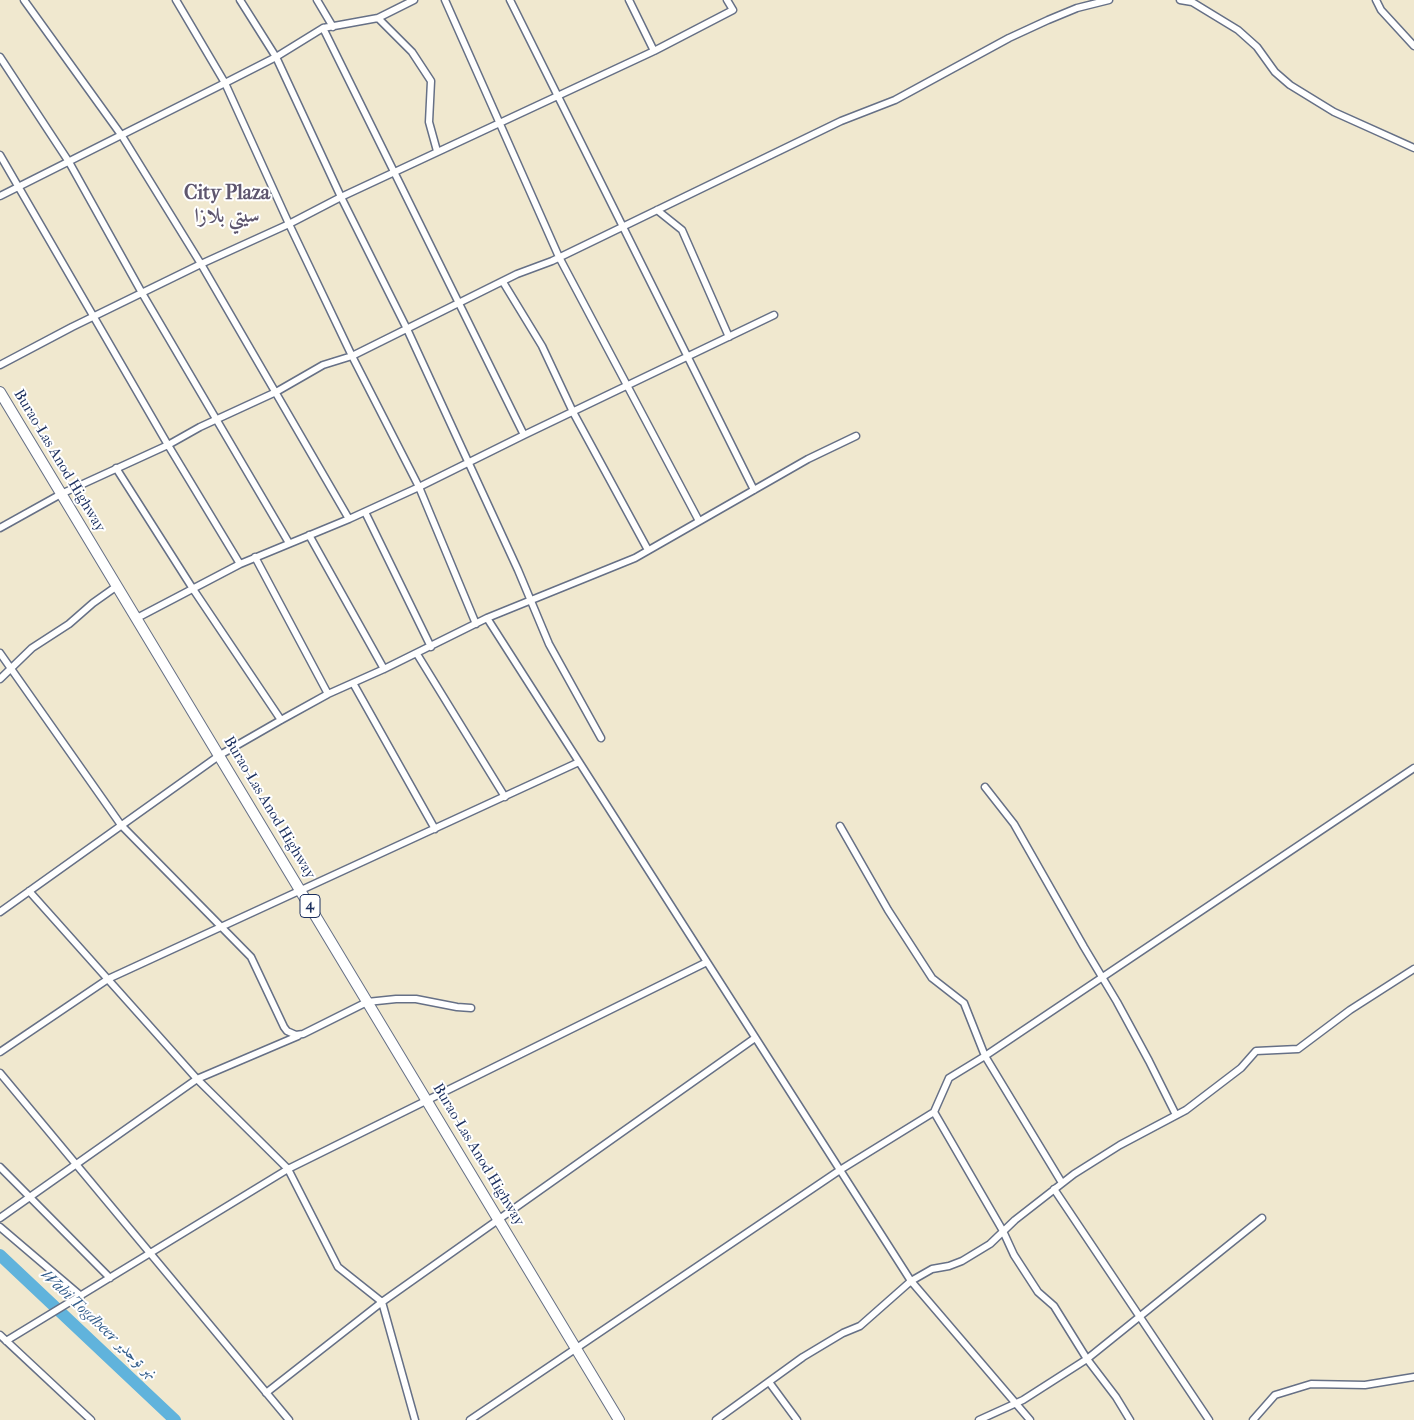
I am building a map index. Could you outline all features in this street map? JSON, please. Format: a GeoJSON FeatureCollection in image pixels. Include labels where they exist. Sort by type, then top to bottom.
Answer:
{"type":"FeatureCollection","features":[{"type":"Feature","properties":{"kind":"highway","name":"Burao-Las Anod Highway"},"geometry":{"type":"LineString","coordinates":[[0,392],[138,618],[619,1420]]}},
{"type":"Feature","properties":{"kind":"street"},"geometry":{"type":"LineString","coordinates":[[24,0],[122,136],[201,264],[349,519]]}},
{"type":"Feature","properties":{"kind":"street"},"geometry":{"type":"LineString","coordinates":[[176,0],[225,83],[352,356],[419,487],[476,624]]}},
{"type":"Feature","properties":{"kind":"street"},"geometry":{"type":"LineString","coordinates":[[240,0],[276,57],[341,197],[407,329],[548,644],[601,738]]}},
{"type":"Feature","properties":{"kind":"street"},"geometry":{"type":"LineString","coordinates":[[317,0],[333,27]]}},
{"type":"Feature","properties":{"kind":"street"},"geometry":{"type":"LineString","coordinates":[[0,196],[276,57],[323,28],[378,18],[414,0]]}},
{"type":"Feature","properties":{"kind":"street"},"geometry":{"type":"LineString","coordinates":[[445,0],[559,257],[699,521]]}},
{"type":"Feature","properties":{"kind":"street"},"geometry":{"type":"LineString","coordinates":[[510,0],[754,490]]}},
{"type":"Feature","properties":{"kind":"street"},"geometry":{"type":"LineString","coordinates":[[629,0],[654,51]]}},
{"type":"Feature","properties":{"kind":"street"},"geometry":{"type":"LineString","coordinates":[[0,365],[201,264],[289,224],[341,197],[499,122],[654,51],[734,10],[727,0]]}},
{"type":"Feature","properties":{"kind":"street"},"geometry":{"type":"LineString","coordinates":[[0,528],[62,494],[168,445],[276,392],[323,366],[352,356],[841,121],[895,100],[1009,38],[1077,8],[1109,0]]}},
{"type":"Feature","properties":{"kind":"street"},"geometry":{"type":"LineString","coordinates":[[1180,0],[1193,1],[1238,30],[1257,47],[1275,72],[1290,85],[1334,112],[1414,148]]}},
{"type":"Feature","properties":{"kind":"street"},"geometry":{"type":"LineString","coordinates":[[1376,0],[1381,10],[1414,46]]}},
{"type":"Feature","properties":{"kind":"street"},"geometry":{"type":"LineString","coordinates":[[378,18],[412,52],[431,80],[429,122],[437,152]]}},
{"type":"Feature","properties":{"kind":"street"},"geometry":{"type":"LineString","coordinates":[[323,28],[524,435]]}},
{"type":"Feature","properties":{"kind":"street"},"geometry":{"type":"LineString","coordinates":[[0,57],[69,162],[142,293],[289,543]]}},
{"type":"Feature","properties":{"kind":"street"},"geometry":{"type":"LineString","coordinates":[[0,154],[168,445],[240,564]]}},
{"type":"Feature","properties":{"kind":"street"},"geometry":{"type":"LineString","coordinates":[[657,210],[682,230],[729,337]]}},
{"type":"Feature","properties":{"kind":"street"},"geometry":{"type":"LineString","coordinates":[[503,282],[542,346],[573,412],[648,550]]}},
{"type":"Feature","properties":{"kind":"street"},"geometry":{"type":"LineString","coordinates":[[138,618],[240,564],[349,519],[419,487],[774,316]]}},
{"type":"Feature","properties":{"kind":"street"},"geometry":{"type":"LineString","coordinates":[[0,912],[220,755],[281,720],[328,694],[416,654],[487,618],[635,558],[808,460],[856,436]]}},
{"type":"Feature","properties":{"kind":"street"},"geometry":{"type":"LineString","coordinates":[[116,468],[193,589],[281,720]]}},
{"type":"Feature","properties":{"kind":"street"},"geometry":{"type":"LineString","coordinates":[[365,512],[431,646]]}},
{"type":"Feature","properties":{"kind":"street"},"geometry":{"type":"LineString","coordinates":[[309,535],[384,669]]}},
{"type":"Feature","properties":{"kind":"street"},"geometry":{"type":"LineString","coordinates":[[255,558],[328,694]]}},
{"type":"Feature","properties":{"kind":"street"},"geometry":{"type":"LineString","coordinates":[[0,679],[32,648],[68,624],[117,586]]}},
{"type":"Feature","properties":{"kind":"street"},"geometry":{"type":"LineString","coordinates":[[487,618],[910,1281],[1030,1420]]}},
{"type":"Feature","properties":{"kind":"street"},"geometry":{"type":"LineString","coordinates":[[0,654],[121,825],[250,957],[284,1027],[291,1034],[304,1034]]}},
{"type":"Feature","properties":{"kind":"street"},"geometry":{"type":"LineString","coordinates":[[416,654],[504,797]]}},
{"type":"Feature","properties":{"kind":"street"},"geometry":{"type":"LineString","coordinates":[[353,683],[435,828]]}},
{"type":"Feature","properties":{"kind":"street"},"geometry":{"type":"LineString","coordinates":[[0,1052],[108,979],[579,762]]}},
{"type":"Feature","properties":{"kind":"street"},"geometry":{"type":"LineString","coordinates":[[470,1420],[840,1170],[934,1112],[949,1078],[1414,768]]}},
{"type":"Feature","properties":{"kind":"street"},"geometry":{"type":"LineString","coordinates":[[985,787],[1014,824],[1149,1061],[1176,1115]]}},
{"type":"Feature","properties":{"kind":"street"},"geometry":{"type":"LineString","coordinates":[[840,826],[888,910],[932,978],[964,1004],[984,1056],[1062,1183]]}},
{"type":"Feature","properties":{"kind":"street"},"geometry":{"type":"LineString","coordinates":[[29,891],[197,1079],[288,1169],[338,1267],[382,1302],[415,1420]]}},
{"type":"Feature","properties":{"kind":"street"},"geometry":{"type":"LineString","coordinates":[[6,1341],[288,1169],[707,962]]}},
{"type":"Feature","properties":{"kind":"street"},"geometry":{"type":"LineString","coordinates":[[716,1420],[803,1357],[871,1319],[890,1298],[910,1281],[932,1269],[962,1261],[990,1244],[1015,1220],[1074,1174],[1120,1145],[1186,1110],[1241,1068],[1256,1051],[1298,1050],[1350,1010],[1414,968]]}},
{"type":"Feature","properties":{"kind":"street"},"geometry":{"type":"LineString","coordinates":[[0,1218],[197,1079],[304,1034],[367,1002],[416,1000],[471,1008]]}},
{"type":"Feature","properties":{"kind":"street"},"geometry":{"type":"LineString","coordinates":[[266,1393],[382,1302],[755,1038]]}},
{"type":"Feature","properties":{"kind":"street"},"geometry":{"type":"LineString","coordinates":[[0,1073],[289,1420]]}},
{"type":"Feature","properties":{"kind":"street"},"geometry":{"type":"LineString","coordinates":[[934,1112],[1003,1231],[1014,1255],[1038,1292],[1054,1306],[1087,1359],[1116,1397],[1130,1420]]}},
{"type":"Feature","properties":{"kind":"street"},"geometry":{"type":"LineString","coordinates":[[0,1167],[110,1278]]}},
{"type":"Feature","properties":{"kind":"street"},"geometry":{"type":"LineString","coordinates":[[1054,1189],[1208,1420]]}},
{"type":"Feature","properties":{"kind":"street"},"geometry":{"type":"LineString","coordinates":[[979,1420],[1016,1403],[1087,1359],[1262,1218]]}},
{"type":"Feature","properties":{"kind":"street"},"geometry":{"type":"LineString","coordinates":[[0,1227],[81,1296]]}},
{"type":"Feature","properties":{"kind":"street"},"geometry":{"type":"LineString","coordinates":[[0,1335],[91,1420]]}},
{"type":"Feature","properties":{"kind":"street"},"geometry":{"type":"LineString","coordinates":[[1253,1420],[1275,1396],[1311,1384],[1365,1386],[1414,1377]]}},
{"type":"Feature","properties":{"kind":"street"},"geometry":{"type":"LineString","coordinates":[[769,1382],[797,1420]]}},
{"type":"Feature","properties":{"kind":"waterway","name":"Wabi Togdheer نهر توجدير"},"geometry":{"type":"LineString","coordinates":[[0,1255],[175,1420]]}},
{"type":"Feature","properties":{"kind":"district","name":"City Plaza سيتي بلازا"},"geometry":{"type":"Point","coordinates":[227,206]}}]}
